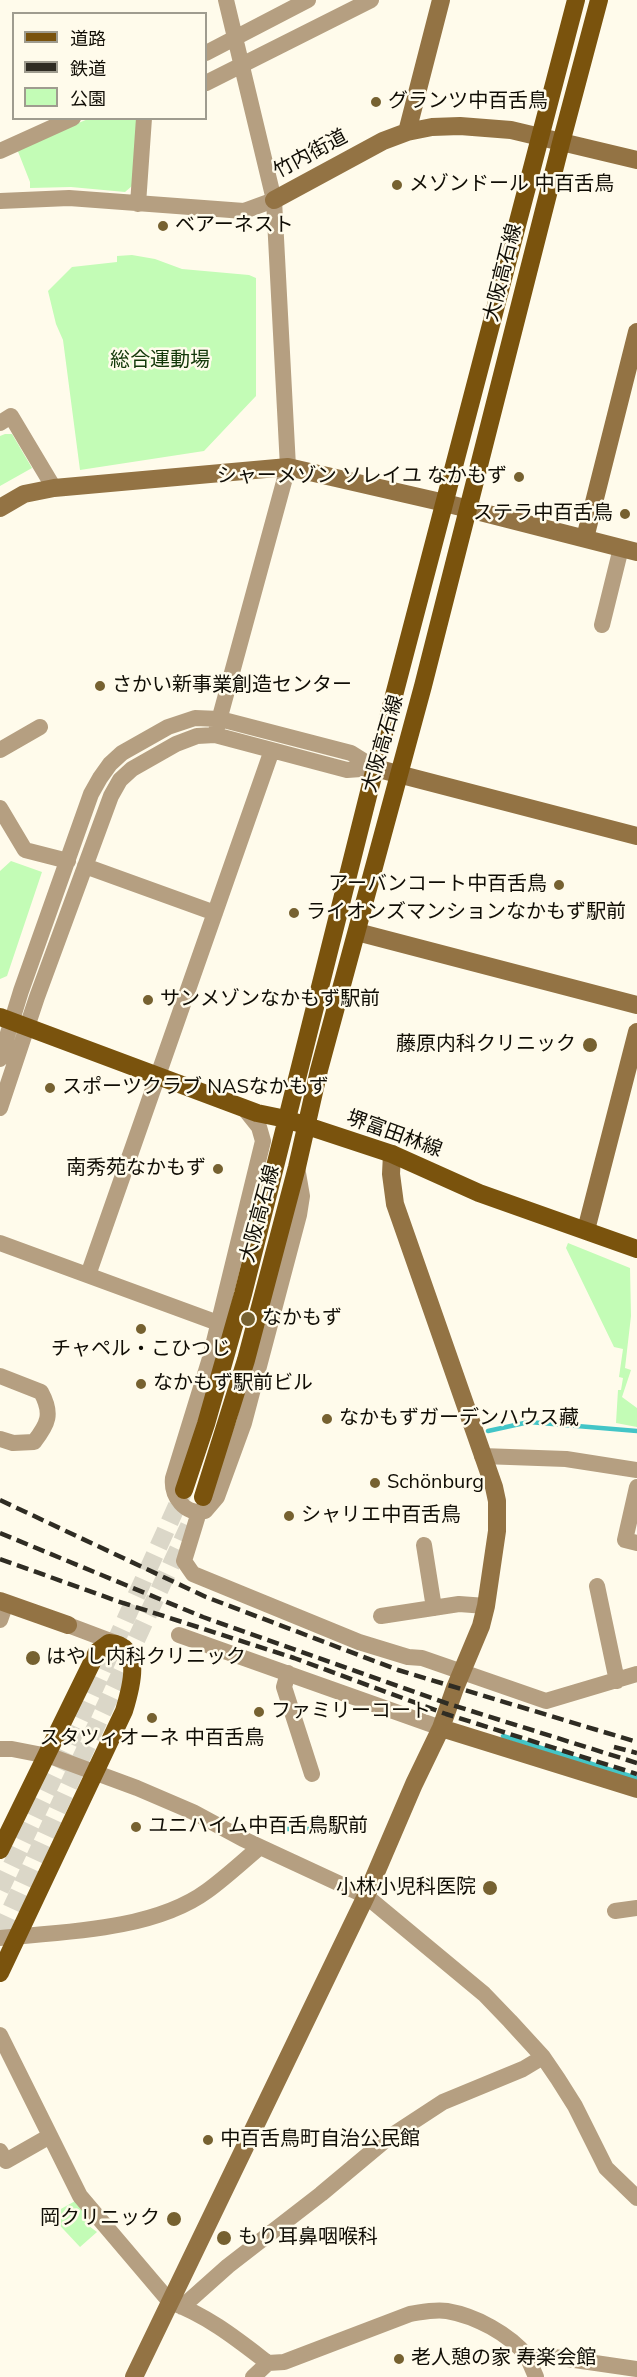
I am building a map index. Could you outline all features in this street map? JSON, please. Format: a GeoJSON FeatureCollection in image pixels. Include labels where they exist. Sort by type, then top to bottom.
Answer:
{"type":"FeatureCollection","features":[{"type":"Feature","properties":{"kind":"main road","name":"大阪高石線"},"geometry":{"type":"LineString","coordinates":[[184,1490],[226,1356],[375,768],[576,0]]}},
{"type":"Feature","properties":{"kind":"main road","name":"大阪高石線"},"geometry":{"type":"LineString","coordinates":[[201,1504],[246,1360],[297,1167],[319,1070],[423,686],[599,0]]}},
{"type":"Feature","properties":{"kind":"main road","name":"堺富田林線"},"geometry":{"type":"LineString","coordinates":[[13,1021],[243,1107],[392,1154],[479,1193],[637,1249]]}},
{"type":"Feature","properties":{"kind":"main road"},"geometry":{"type":"LineString","coordinates":[[0,1850],[88,1668],[101,1647],[108,1643],[121,1645],[128,1650],[132,1660],[124,1711],[96,1772],[9,1937],[0,1972]]}},
{"type":"Feature","properties":{"kind":"street"},"geometry":{"type":"LineString","coordinates":[[215,735],[288,467],[274,200],[226,0]]}},
{"type":"Feature","properties":{"kind":"street"},"geometry":{"type":"LineString","coordinates":[[207,52],[308,0]]}},
{"type":"Feature","properties":{"kind":"street"},"geometry":{"type":"LineString","coordinates":[[207,82],[371,0]]}},
{"type":"Feature","properties":{"kind":"street"},"geometry":{"type":"LineString","coordinates":[[407,132],[441,0]]}},
{"type":"Feature","properties":{"kind":"street"},"geometry":{"type":"LineString","coordinates":[[0,151],[69,120]]}},
{"type":"Feature","properties":{"kind":"street"},"geometry":{"type":"LineString","coordinates":[[138,204],[144,120]]}},
{"type":"Feature","properties":{"kind":"street","name":"竹内街道"},"geometry":{"type":"LineString","coordinates":[[0,201],[69,198],[244,211],[274,200],[383,141],[407,132],[460,126],[511,130],[637,160]]}},
{"type":"Feature","properties":{"kind":"street"},"geometry":{"type":"LineString","coordinates":[[585,538],[631,383],[637,332]]}},
{"type":"Feature","properties":{"kind":"street"},"geometry":{"type":"LineString","coordinates":[[0,423],[11,416],[54,488]]}},
{"type":"Feature","properties":{"kind":"street"},"geometry":{"type":"LineString","coordinates":[[0,508],[24,494],[54,488],[288,467],[445,503],[629,550],[602,625]]}},
{"type":"Feature","properties":{"kind":"street"},"geometry":{"type":"LineString","coordinates":[[0,1059],[91,794],[110,764],[122,753],[184,720],[220,719],[351,753],[375,768],[398,775],[637,836]]}},
{"type":"Feature","properties":{"kind":"street"},"geometry":{"type":"LineString","coordinates":[[0,750],[40,727]]}},
{"type":"Feature","properties":{"kind":"street"},"geometry":{"type":"LineString","coordinates":[[0,1108],[13,1021],[37,997],[111,795],[120,780],[132,769],[187,738],[215,735],[347,770],[375,768]]}},
{"type":"Feature","properties":{"kind":"street"},"geometry":{"type":"LineString","coordinates":[[88,1275],[272,750]]}},
{"type":"Feature","properties":{"kind":"street"},"geometry":{"type":"LineString","coordinates":[[0,808],[25,850],[68,861]]}},
{"type":"Feature","properties":{"kind":"street"},"geometry":{"type":"LineString","coordinates":[[85,866],[215,913]]}},
{"type":"Feature","properties":{"kind":"street"},"geometry":{"type":"LineString","coordinates":[[357,932],[637,1005]]}},
{"type":"Feature","properties":{"kind":"street"},"geometry":{"type":"LineString","coordinates":[[585,1230],[637,1032]]}},
{"type":"Feature","properties":{"kind":"street"},"geometry":{"type":"LineString","coordinates":[[201,1504],[188,1509],[180,1504],[174,1494],[172,1482],[195,1412],[263,1141],[259,1127],[243,1107]]}},
{"type":"Feature","properties":{"kind":"street"},"geometry":{"type":"LineString","coordinates":[[134,2377],[176,2305],[366,1896],[414,1784],[441,1728],[461,1672],[481,1626],[486,1606],[497,1531],[494,1487],[395,1204],[391,1174],[392,1154]]}},
{"type":"Feature","properties":{"kind":"street"},"geometry":{"type":"LineString","coordinates":[[0,1243],[218,1323]]}},
{"type":"Feature","properties":{"kind":"street"},"geometry":{"type":"LineString","coordinates":[[0,1376],[41,1392],[48,1404],[48,1425],[34,1442],[13,1443],[0,1439]]}},
{"type":"Feature","properties":{"kind":"street"},"geometry":{"type":"LineString","coordinates":[[482,1456],[566,1459],[637,1470]]}},
{"type":"Feature","properties":{"kind":"street"},"geometry":{"type":"LineString","coordinates":[[637,1487],[625,1540],[637,1543]]}},
{"type":"Feature","properties":{"kind":"street"},"geometry":{"type":"LineString","coordinates":[[201,1504],[184,1561],[193,1574],[359,1642],[408,1657],[422,1658],[546,1701],[637,1674]]}},
{"type":"Feature","properties":{"kind":"street"},"geometry":{"type":"LineString","coordinates":[[423,1545],[434,1608]]}},
{"type":"Feature","properties":{"kind":"street"},"geometry":{"type":"LineString","coordinates":[[597,1586],[617,1681]]}},
{"type":"Feature","properties":{"kind":"street"},"geometry":{"type":"LineString","coordinates":[[381,1616],[459,1604],[486,1606]]}},
{"type":"Feature","properties":{"kind":"street"},"geometry":{"type":"LineString","coordinates":[[2,1608],[68,1626],[121,1645]]}},
{"type":"Feature","properties":{"kind":"street"},"geometry":{"type":"LineString","coordinates":[[68,1626],[82,1635],[88,1644],[90,1656],[88,1668]]}},
{"type":"Feature","properties":{"kind":"street"},"geometry":{"type":"LineString","coordinates":[[179,1635],[441,1728],[637,1789]]}},
{"type":"Feature","properties":{"kind":"street"},"geometry":{"type":"LineString","coordinates":[[288,1673],[284,1687],[312,1774]]}},
{"type":"Feature","properties":{"kind":"street"},"geometry":{"type":"LineString","coordinates":[[0,1749],[12,1749],[45,1756],[96,1772],[169,1801],[260,1847],[366,1896],[484,1994],[543,2057],[574,2106],[606,2169],[637,2198]]}},
{"type":"Feature","properties":{"kind":"street"},"geometry":{"type":"LineString","coordinates":[[9,1937],[107,1927],[156,1917],[207,1891],[260,1847]]}},
{"type":"Feature","properties":{"kind":"street"},"geometry":{"type":"LineString","coordinates":[[615,1911],[637,1908]]}},
{"type":"Feature","properties":{"kind":"street"},"geometry":{"type":"LineString","coordinates":[[0,2035],[80,2196],[176,2305],[227,2332],[268,2363]]}},
{"type":"Feature","properties":{"kind":"street"},"geometry":{"type":"LineString","coordinates":[[176,2305],[321,2194],[388,2138],[443,2102],[523,2069],[543,2057]]}},
{"type":"Feature","properties":{"kind":"street"},"geometry":{"type":"LineString","coordinates":[[0,2151],[6,2161],[51,2136]]}},
{"type":"Feature","properties":{"kind":"street"},"geometry":{"type":"LineString","coordinates":[[253,2377],[268,2363],[284,2362],[410,2314],[430,2310],[448,2311],[492,2328],[519,2345],[527,2356],[536,2377]]}},
{"type":"Feature","properties":{"kind":"street"},"geometry":{"type":"LineString","coordinates":[[527,2356],[554,2357],[637,2369]]}},
{"type":"Feature","properties":{"kind":"green space"},"geometry":{"type":"Polygon","coordinates":[[[86,120],[137,120],[132,186],[125,192],[71,187],[30,188],[30,182],[17,149],[86,120]]]}},
{"type":"Feature","properties":{"kind":"green space","name":"総合運動場"},"geometry":{"type":"Polygon","coordinates":[[[132,255],[155,259],[182,269],[249,275],[256,278],[256,396],[204,451],[80,470],[63,340],[56,324],[48,291],[72,267],[117,262],[117,256],[132,255]]]}},
{"type":"Feature","properties":{"kind":"green space"},"geometry":{"type":"Polygon","coordinates":[[[12,434],[32,468],[0,486],[0,436],[12,434]]]}},
{"type":"Feature","properties":{"kind":"green space"},"geometry":{"type":"Polygon","coordinates":[[[11,861],[42,872],[7,976],[0,979],[0,871],[11,861]]]}},
{"type":"Feature","properties":{"kind":"green space"},"geometry":{"type":"Polygon","coordinates":[[[568,1243],[630,1268],[631,1316],[625,1368],[631,1370],[622,1397],[637,1408],[637,1427],[616,1423],[618,1390],[621,1390],[623,1378],[619,1377],[623,1349],[614,1347],[566,1248],[568,1243]]]}},
{"type":"Feature","properties":{"kind":"green space"},"geometry":{"type":"Polygon","coordinates":[[[77,2200],[88,2213],[84,2217],[89,2226],[97,2232],[80,2247],[50,2215],[77,2200]]]}},
{"type":"Feature","properties":{"kind":"waterway"},"geometry":{"type":"LineString","coordinates":[[488,1431],[529,1422],[637,1431]]}},
{"type":"Feature","properties":{"kind":"waterway"},"geometry":{"type":"LineString","coordinates":[[503,1736],[637,1778]]}},
{"type":"Feature","properties":{"kind":"waterway"},"geometry":{"type":"LineString","coordinates":[[283,1829],[320,1829]]}},
{"type":"Feature","properties":{"kind":"tunnel"},"geometry":{"type":"LineString","coordinates":[[0,1890],[68,1747],[184,1490]]}},
{"type":"Feature","properties":{"kind":"tunnel"},"geometry":{"type":"LineString","coordinates":[[0,1933],[189,1526]]}},
{"type":"Feature","properties":{"kind":"railway"},"geometry":{"type":"LineString","coordinates":[[0,1500],[206,1597],[398,1670],[637,1742]]}},
{"type":"Feature","properties":{"kind":"railway"},"geometry":{"type":"LineString","coordinates":[[0,1533],[203,1617],[449,1704],[637,1763]]}},
{"type":"Feature","properties":{"kind":"railway"},"geometry":{"type":"LineString","coordinates":[[0,1559],[117,1601],[294,1658],[446,1714],[637,1774]]}},
{"type":"Feature","properties":{"kind":"railway"},"geometry":{"type":"LineString","coordinates":[[614,1747],[637,1753]]}},
{"type":"Feature","properties":{"kind":"place","name":"グランツ中百舌鳥"},"geometry":{"type":"Point","coordinates":[376,102]}},
{"type":"Feature","properties":{"kind":"place","name":"メゾンドール 中百舌鳥"},"geometry":{"type":"Point","coordinates":[397,185]}},
{"type":"Feature","properties":{"kind":"place","name":"ベアーネスト"},"geometry":{"type":"Point","coordinates":[163,226]}},
{"type":"Feature","properties":{"kind":"place","name":"シャーメゾン ソレイユ なかもず"},"geometry":{"type":"Point","coordinates":[519,477]}},
{"type":"Feature","properties":{"kind":"place","name":"ステラ中百舌鳥"},"geometry":{"type":"Point","coordinates":[625,514]}},
{"type":"Feature","properties":{"kind":"place","name":"さかい新事業創造センター"},"geometry":{"type":"Point","coordinates":[100,686]}},
{"type":"Feature","properties":{"kind":"place","name":"アーバンコート中百舌鳥"},"geometry":{"type":"Point","coordinates":[559,885]}},
{"type":"Feature","properties":{"kind":"place","name":"ライオンズマンションなかもず駅前"},"geometry":{"type":"Point","coordinates":[294,913]}},
{"type":"Feature","properties":{"kind":"place","name":"サンメゾンなかもず駅前"},"geometry":{"type":"Point","coordinates":[148,1000]}},
{"type":"Feature","properties":{"kind":"place","name":"藤原内科クリニック"},"geometry":{"type":"Point","coordinates":[590,1045]}},
{"type":"Feature","properties":{"kind":"place","name":"スポーツクラブ NASなかもず"},"geometry":{"type":"Point","coordinates":[50,1088]}},
{"type":"Feature","properties":{"kind":"place","name":"南秀苑なかもず"},"geometry":{"type":"Point","coordinates":[218,1169]}},
{"type":"Feature","properties":{"kind":"place","name":"なかもず"},"geometry":{"type":"Point","coordinates":[248,1319]}},
{"type":"Feature","properties":{"kind":"place","name":"チャペル・こひつじ"},"geometry":{"type":"Point","coordinates":[141,1329]}},
{"type":"Feature","properties":{"kind":"place","name":"なかもず駅前ビル"},"geometry":{"type":"Point","coordinates":[141,1384]}},
{"type":"Feature","properties":{"kind":"place","name":"なかもずガーデンハウス藏"},"geometry":{"type":"Point","coordinates":[327,1419]}},
{"type":"Feature","properties":{"kind":"place","name":"Schönburg"},"geometry":{"type":"Point","coordinates":[375,1483]}},
{"type":"Feature","properties":{"kind":"place","name":"シャリエ中百舌鳥"},"geometry":{"type":"Point","coordinates":[289,1516]}},
{"type":"Feature","properties":{"kind":"place","name":"はやし内科クリニック"},"geometry":{"type":"Point","coordinates":[33,1658]}},
{"type":"Feature","properties":{"kind":"place","name":"ファミリーコート"},"geometry":{"type":"Point","coordinates":[259,1712]}},
{"type":"Feature","properties":{"kind":"place","name":"スタツィオーネ 中百舌鳥"},"geometry":{"type":"Point","coordinates":[152,1718]}},
{"type":"Feature","properties":{"kind":"place","name":"ユニハイム中百舌鳥駅前"},"geometry":{"type":"Point","coordinates":[136,1827]}},
{"type":"Feature","properties":{"kind":"place","name":"小林小児科医院"},"geometry":{"type":"Point","coordinates":[490,1888]}},
{"type":"Feature","properties":{"kind":"place","name":"中百舌鳥町自治公民館"},"geometry":{"type":"Point","coordinates":[208,2140]}},
{"type":"Feature","properties":{"kind":"place","name":"岡クリニック"},"geometry":{"type":"Point","coordinates":[174,2219]}},
{"type":"Feature","properties":{"kind":"place","name":"もり耳鼻咽喉科"},"geometry":{"type":"Point","coordinates":[224,2238]}},
{"type":"Feature","properties":{"kind":"place","name":"老人憩の家 寿楽会館"},"geometry":{"type":"Point","coordinates":[399,2359]}}]}
